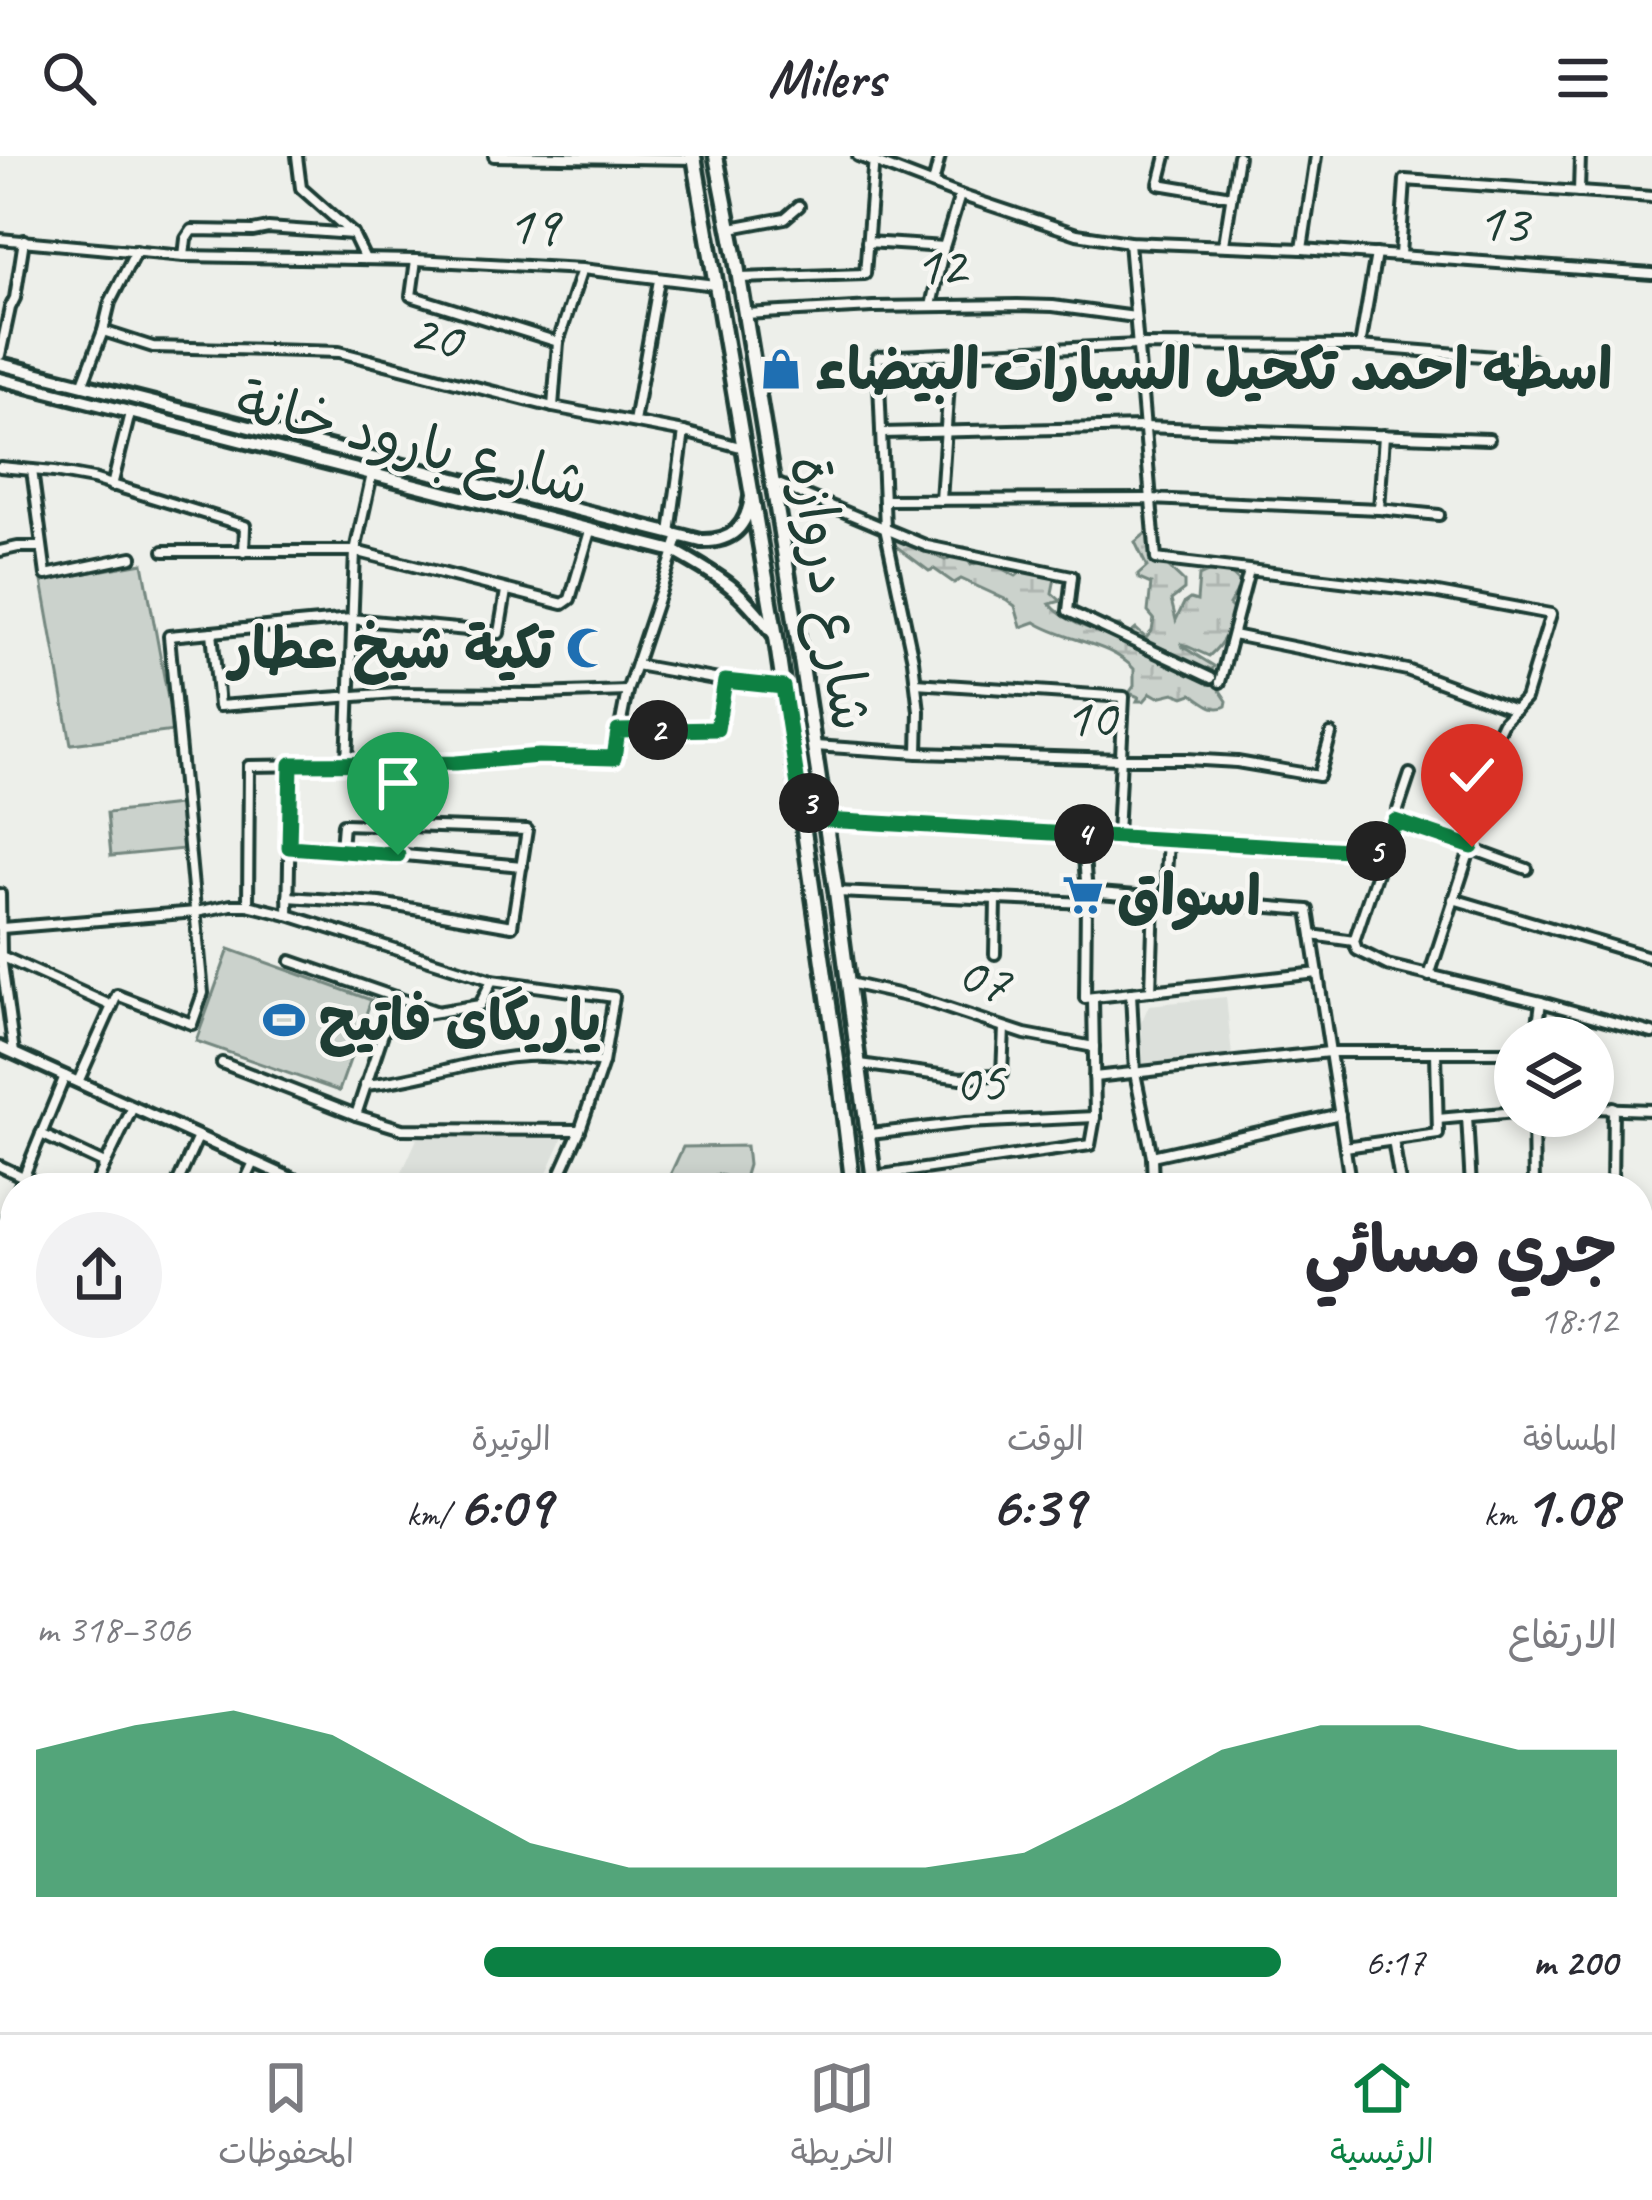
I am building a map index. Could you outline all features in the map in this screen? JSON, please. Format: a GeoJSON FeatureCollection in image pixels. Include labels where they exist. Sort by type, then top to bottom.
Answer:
{"type":"FeatureCollection","features":[{"type":"Feature","properties":{"kind":"main road","name":"شارع دروازة"},"geometry":{"type":"LineString","coordinates":[[716,156],[814,746],[874,1173]]}},
{"type":"Feature","properties":{"kind":"main road","name":"شارع دروازة"},"geometry":{"type":"LineString","coordinates":[[694,158],[776,637],[851,1173]]}},
{"type":"Feature","properties":{"kind":"main road","name":"شارع بارود خانة"},"geometry":{"type":"LineString","coordinates":[[0,359],[41,374],[701,541],[729,538],[746,519],[752,488]]}},
{"type":"Feature","properties":{"kind":"main road"},"geometry":{"type":"LineString","coordinates":[[37,388],[41,374]]}},
{"type":"Feature","properties":{"kind":"main road","name":"شارع بارود خانة"},"geometry":{"type":"LineString","coordinates":[[0,379],[674,551],[747,598],[776,637]]}},
{"type":"Feature","properties":{"kind":"main road"},"geometry":{"type":"LineString","coordinates":[[801,805],[822,801]]}},
{"type":"Feature","properties":{"kind":"street"},"geometry":{"type":"LineString","coordinates":[[297,156],[301,188],[353,234],[364,259]]}},
{"type":"Feature","properties":{"kind":"street"},"geometry":{"type":"LineString","coordinates":[[494,156],[694,158]]}},
{"type":"Feature","properties":{"kind":"street","name":"13"},"geometry":{"type":"LineString","coordinates":[[858,156],[1077,234],[1129,242],[1224,244],[1652,274]]}},
{"type":"Feature","properties":{"kind":"street"},"geometry":{"type":"LineString","coordinates":[[933,184],[940,156]]}},
{"type":"Feature","properties":{"kind":"street"},"geometry":{"type":"LineString","coordinates":[[1166,156],[1159,184],[1231,196]]}},
{"type":"Feature","properties":{"kind":"street"},"geometry":{"type":"LineString","coordinates":[[1224,244],[1238,156]]}},
{"type":"Feature","properties":{"kind":"street"},"geometry":{"type":"LineString","coordinates":[[1302,249],[1316,156]]}},
{"type":"Feature","properties":{"kind":"street"},"geometry":{"type":"LineString","coordinates":[[1579,192],[1580,156]]}},
{"type":"Feature","properties":{"kind":"street"},"geometry":{"type":"LineString","coordinates":[[739,278],[866,274],[873,159]]}},
{"type":"Feature","properties":{"kind":"street"},"geometry":{"type":"LineString","coordinates":[[1400,255],[1405,180],[1652,197]]}},
{"type":"Feature","properties":{"kind":"street"},"geometry":{"type":"LineString","coordinates":[[931,306],[960,195]]}},
{"type":"Feature","properties":{"kind":"street"},"geometry":{"type":"LineString","coordinates":[[730,229],[785,218],[799,206]]}},
{"type":"Feature","properties":{"kind":"street"},"geometry":{"type":"LineString","coordinates":[[184,256],[192,230],[268,228],[353,234]]}},
{"type":"Feature","properties":{"kind":"street","name":"19"},"geometry":{"type":"LineString","coordinates":[[0,238],[184,256],[583,268],[715,285]]}},
{"type":"Feature","properties":{"kind":"street"},"geometry":{"type":"LineString","coordinates":[[0,359],[23,240]]}},
{"type":"Feature","properties":{"kind":"street"},"geometry":{"type":"LineString","coordinates":[[867,242],[944,247]]}},
{"type":"Feature","properties":{"kind":"street"},"geometry":{"type":"LineString","coordinates":[[1129,242],[1156,559],[1433,592],[1551,614],[1525,699],[1503,722],[1465,801]]}},
{"type":"Feature","properties":{"kind":"street"},"geometry":{"type":"LineString","coordinates":[[83,383],[110,302],[136,251]]}},
{"type":"Feature","properties":{"kind":"street"},"geometry":{"type":"LineString","coordinates":[[1360,346],[1376,254]]}},
{"type":"Feature","properties":{"kind":"street"},"geometry":{"type":"LineString","coordinates":[[416,260],[411,296],[558,342]]}},
{"type":"Feature","properties":{"kind":"street"},"geometry":{"type":"LineString","coordinates":[[553,407],[558,342],[583,268]]}},
{"type":"Feature","properties":{"kind":"street"},"geometry":{"type":"LineString","coordinates":[[634,422],[659,280]]}},
{"type":"Feature","properties":{"kind":"street"},"geometry":{"type":"LineString","coordinates":[[0,303],[12,304]]}},
{"type":"Feature","properties":{"kind":"street","name":"12"},"geometry":{"type":"LineString","coordinates":[[745,314],[1053,306],[1135,317]]}},
{"type":"Feature","properties":{"kind":"street","name":"20"},"geometry":{"type":"LineString","coordinates":[[103,331],[153,346],[339,352],[553,407],[745,448]]}},
{"type":"Feature","properties":{"kind":"street"},"geometry":{"type":"LineString","coordinates":[[918,753],[916,683],[886,529],[878,357],[1138,345],[1360,346],[1532,360]]}},
{"type":"Feature","properties":{"kind":"street"},"geometry":{"type":"LineString","coordinates":[[941,500],[951,354]]}},
{"type":"Feature","properties":{"kind":"street"},"geometry":{"type":"LineString","coordinates":[[112,486],[130,413]]}},
{"type":"Feature","properties":{"kind":"street"},"geometry":{"type":"LineString","coordinates":[[882,433],[1144,427],[1489,439]]}},
{"type":"Feature","properties":{"kind":"street"},"geometry":{"type":"LineString","coordinates":[[248,905],[248,770],[253,765],[614,758],[627,692],[674,551],[684,432]]}},
{"type":"Feature","properties":{"kind":"street"},"geometry":{"type":"LineString","coordinates":[[1378,509],[1384,435]]}},
{"type":"Feature","properties":{"kind":"street"},"geometry":{"type":"LineString","coordinates":[[0,467],[74,475],[245,526],[244,552]]}},
{"type":"Feature","properties":{"kind":"street"},"geometry":{"type":"LineString","coordinates":[[32,470],[46,575],[133,557]]}},
{"type":"Feature","properties":{"kind":"street"},"geometry":{"type":"LineString","coordinates":[[347,764],[355,551],[372,472]]}},
{"type":"Feature","properties":{"kind":"street"},"geometry":{"type":"LineString","coordinates":[[772,482],[927,546],[1072,576],[1068,611],[1216,680],[1249,571]]}},
{"type":"Feature","properties":{"kind":"street"},"geometry":{"type":"LineString","coordinates":[[885,500],[1150,499],[1439,514]]}},
{"type":"Feature","properties":{"kind":"street"},"geometry":{"type":"LineString","coordinates":[[164,551],[355,551],[563,604],[590,531]]}},
{"type":"Feature","properties":{"kind":"street"},"geometry":{"type":"LineString","coordinates":[[0,551],[40,548]]}},
{"type":"Feature","properties":{"kind":"street"},"geometry":{"type":"LineString","coordinates":[[78,1082],[117,995],[192,1024],[203,993],[169,636],[351,620],[499,633],[506,590]]}},
{"type":"Feature","properties":{"kind":"street"},"geometry":{"type":"LineString","coordinates":[[212,632],[219,706],[349,695],[627,692]]}},
{"type":"Feature","properties":{"kind":"street"},"geometry":{"type":"LineString","coordinates":[[1233,635],[1407,670],[1515,710]]}},
{"type":"Feature","properties":{"kind":"street"},"geometry":{"type":"LineString","coordinates":[[636,665],[783,687]]}},
{"type":"Feature","properties":{"kind":"street"},"geometry":{"type":"LineString","coordinates":[[618,731],[717,729],[725,681]]}},
{"type":"Feature","properties":{"kind":"street"},"geometry":{"type":"LineString","coordinates":[[916,683],[1124,698],[1117,835]]}},
{"type":"Feature","properties":{"kind":"street","name":"10"},"geometry":{"type":"LineString","coordinates":[[814,746],[1237,762],[1319,776],[1331,734]]}},
{"type":"Feature","properties":{"kind":"street"},"geometry":{"type":"LineString","coordinates":[[289,914],[291,764]]}},
{"type":"Feature","properties":{"kind":"street"},"geometry":{"type":"LineString","coordinates":[[1410,774],[1354,941],[1357,950],[1375,961],[1652,1033]]}},
{"type":"Feature","properties":{"kind":"street"},"geometry":{"type":"LineString","coordinates":[[825,820],[1384,852]]}},
{"type":"Feature","properties":{"kind":"street"},"geometry":{"type":"LineString","coordinates":[[1395,821],[1527,869]]}},
{"type":"Feature","properties":{"kind":"street"},"geometry":{"type":"LineString","coordinates":[[288,897],[380,903],[512,926],[527,830],[343,824],[340,849]]}},
{"type":"Feature","properties":{"kind":"street"},"geometry":{"type":"LineString","coordinates":[[1082,833],[1087,892],[1085,998],[1318,973]]}},
{"type":"Feature","properties":{"kind":"street"},"geometry":{"type":"LineString","coordinates":[[1151,992],[1168,838]]}},
{"type":"Feature","properties":{"kind":"street"},"geometry":{"type":"LineString","coordinates":[[289,847],[522,866]]}},
{"type":"Feature","properties":{"kind":"street"},"geometry":{"type":"LineString","coordinates":[[1429,976],[1472,847]]}},
{"type":"Feature","properties":{"kind":"street"},"geometry":{"type":"LineString","coordinates":[[836,892],[1086,903]]}},
{"type":"Feature","properties":{"kind":"street"},"geometry":{"type":"LineString","coordinates":[[1087,892],[1308,910],[1349,1173]]}},
{"type":"Feature","properties":{"kind":"street"},"geometry":{"type":"LineString","coordinates":[[0,894],[0,956],[14,1053]]}},
{"type":"Feature","properties":{"kind":"street"},"geometry":{"type":"LineString","coordinates":[[995,954],[996,899]]}},
{"type":"Feature","properties":{"kind":"street"},"geometry":{"type":"LineString","coordinates":[[1453,899],[1652,958]]}},
{"type":"Feature","properties":{"kind":"street"},"geometry":{"type":"LineString","coordinates":[[2,928],[248,905],[492,980],[614,997],[603,1064],[561,1173]]}},
{"type":"Feature","properties":{"kind":"street"},"geometry":{"type":"LineString","coordinates":[[1312,935],[1354,941]]}},
{"type":"Feature","properties":{"kind":"street"},"geometry":{"type":"LineString","coordinates":[[0,956],[112,1006]]}},
{"type":"Feature","properties":{"kind":"street"},"geometry":{"type":"LineString","coordinates":[[291,961],[438,1012]]}},
{"type":"Feature","properties":{"kind":"street"},"geometry":{"type":"LineString","coordinates":[[387,1020],[480,1005],[492,980]]}},
{"type":"Feature","properties":{"kind":"street","name":"07"},"geometry":{"type":"LineString","coordinates":[[848,983],[919,999],[1004,1028],[1094,1047]]}},
{"type":"Feature","properties":{"kind":"street"},"geometry":{"type":"LineString","coordinates":[[1131,993],[1136,1073],[1153,1173]]}},
{"type":"Feature","properties":{"kind":"street"},"geometry":{"type":"LineString","coordinates":[[356,1115],[395,997]]}},
{"type":"Feature","properties":{"kind":"street"},"geometry":{"type":"LineString","coordinates":[[927,1173],[1090,1145],[1095,1118],[1094,998]]}},
{"type":"Feature","properties":{"kind":"street"},"geometry":{"type":"LineString","coordinates":[[1538,1017],[1540,1002]]}},
{"type":"Feature","properties":{"kind":"street"},"geometry":{"type":"LineString","coordinates":[[860,1064],[961,1078],[1002,1074],[1004,1028]]}},
{"type":"Feature","properties":{"kind":"street"},"geometry":{"type":"LineString","coordinates":[[0,1047],[279,1173]]}},
{"type":"Feature","properties":{"kind":"street"},"geometry":{"type":"LineString","coordinates":[[1094,1077],[1329,1052],[1494,1052]]}},
{"type":"Feature","properties":{"kind":"street"},"geometry":{"type":"LineString","coordinates":[[1345,1147],[1438,1134],[1436,1053]]}},
{"type":"Feature","properties":{"kind":"street"},"geometry":{"type":"LineString","coordinates":[[365,1085],[520,1056],[551,1055],[603,1064]]}},
{"type":"Feature","properties":{"kind":"street"},"geometry":{"type":"LineString","coordinates":[[222,1063],[402,1129],[580,1130]]}},
{"type":"Feature","properties":{"kind":"street"},"geometry":{"type":"LineString","coordinates":[[25,1173],[65,1076]]}},
{"type":"Feature","properties":{"kind":"street"},"geometry":{"type":"LineString","coordinates":[[101,1173],[133,1107]]}},
{"type":"Feature","properties":{"kind":"street"},"geometry":{"type":"LineString","coordinates":[[1614,1107],[1652,1110]]}},
{"type":"Feature","properties":{"kind":"street"},"geometry":{"type":"LineString","coordinates":[[1152,1156],[1340,1114]]}},
{"type":"Feature","properties":{"kind":"street"},"geometry":{"type":"LineString","coordinates":[[1438,1119],[1494,1114]]}},
{"type":"Feature","properties":{"kind":"street"},"geometry":{"type":"LineString","coordinates":[[1467,1116],[1470,1173]]}},
{"type":"Feature","properties":{"kind":"street","name":"05"},"geometry":{"type":"LineString","coordinates":[[870,1134],[965,1123],[1095,1118]]}},
{"type":"Feature","properties":{"kind":"street"},"geometry":{"type":"LineString","coordinates":[[41,1134],[105,1164]]}},
{"type":"Feature","properties":{"kind":"street"},"geometry":{"type":"LineString","coordinates":[[182,1173],[198,1137]]}},
{"type":"Feature","properties":{"kind":"street"},"geometry":{"type":"LineString","coordinates":[[1533,1137],[1534,1173]]}},
{"type":"Feature","properties":{"kind":"street"},"geometry":{"type":"LineString","coordinates":[[1612,1173],[1613,1137]]}},
{"type":"Feature","properties":{"kind":"street"},"geometry":{"type":"LineString","coordinates":[[1394,1140],[1399,1173]]}},
{"type":"Feature","properties":{"kind":"street"},"geometry":{"type":"LineString","coordinates":[[249,1173],[254,1162]]}},
{"type":"Feature","properties":{"kind":"shaded area"},"geometry":{"type":"Polygon","coordinates":[[[1226,997],[1232,1056],[1143,1065],[1141,1023],[1149,1005],[1226,997]]]}},
{"type":"Feature","properties":{"kind":"shaded area"},"geometry":{"type":"Polygon","coordinates":[[[420,1132],[565,1133],[547,1173],[402,1173],[420,1132]]]}},
{"type":"Feature","properties":{"kind":"green space"},"geometry":{"type":"Polygon","coordinates":[[[1155,526],[1161,559],[1184,582],[1184,590],[1171,600],[1176,620],[1184,603],[1197,601],[1199,576],[1222,571],[1241,585],[1229,605],[1234,610],[1228,629],[1209,656],[1182,644],[1214,666],[1206,671],[1209,682],[1227,701],[1222,708],[1192,694],[1158,697],[1151,693],[1137,701],[1139,697],[1129,693],[1134,669],[1124,660],[1035,622],[1021,627],[1015,606],[1007,600],[961,579],[954,583],[934,569],[929,571],[893,544],[896,537],[945,560],[949,550],[964,547],[971,565],[985,560],[1016,576],[1022,571],[1056,573],[1052,593],[1061,601],[1050,604],[1056,610],[1078,624],[1113,636],[1120,626],[1122,642],[1130,642],[1136,629],[1146,638],[1152,631],[1151,584],[1139,579],[1147,567],[1135,542],[1155,526]]]}},
{"type":"Feature","properties":{"kind":"green space"},"geometry":{"type":"Polygon","coordinates":[[[143,563],[174,731],[71,744],[42,581],[143,563]]]}},
{"type":"Feature","properties":{"kind":"green space"},"geometry":{"type":"Polygon","coordinates":[[[179,805],[184,849],[111,856],[107,813],[179,805]]]}},
{"type":"Feature","properties":{"kind":"green space","name":"یاریگای فاتیح"},"geometry":{"type":"Polygon","coordinates":[[[229,949],[371,1000],[339,1091],[196,1041],[229,949]]]}},
{"type":"Feature","properties":{"kind":"green space"},"geometry":{"type":"Polygon","coordinates":[[[746,1146],[746,1173],[671,1173],[683,1147],[746,1146]]]}},
{"type":"Feature","properties":{"kind":"place","name":"اسطه احمد تكحيل السيارات البيضاء"},"geometry":{"type":"Point","coordinates":[781,369]}},
{"type":"Feature","properties":{"kind":"place","name":"تكية شيخ عطار"},"geometry":{"type":"Point","coordinates":[587,648]}},
{"type":"Feature","properties":{"kind":"place","name":"اسواق"},"geometry":{"type":"Point","coordinates":[1083,895]}},
{"type":"Feature","properties":{"kind":"place","name":"یاریگای فاتیح"},"geometry":{"type":"Point","coordinates":[284,1020]}},
{"type":"Feature","properties":{"kind":"route"},"geometry":{"type":"LineString","coordinates":[[398,855],[289,847],[291,764],[614,758],[618,731],[717,729],[725,681],[783,687],[801,805],[822,801],[825,820],[1384,852],[1395,821],[1472,847]]}}]}
